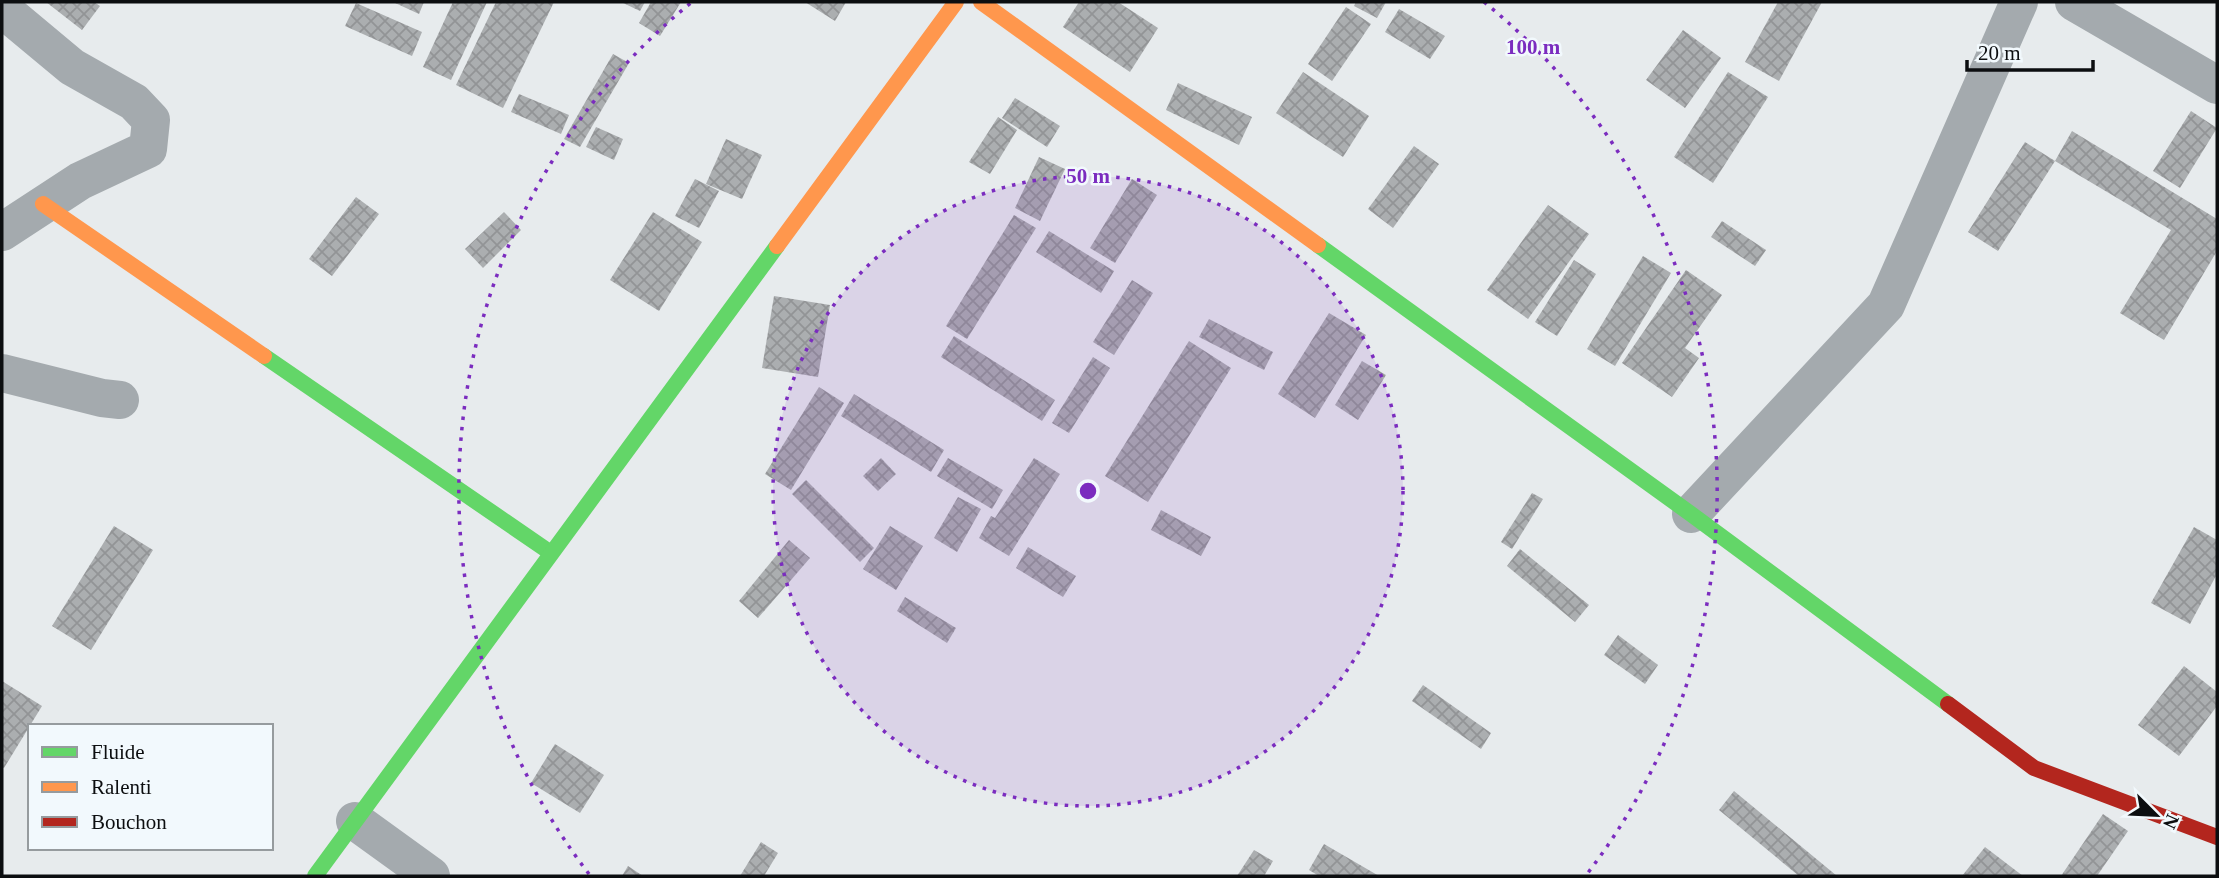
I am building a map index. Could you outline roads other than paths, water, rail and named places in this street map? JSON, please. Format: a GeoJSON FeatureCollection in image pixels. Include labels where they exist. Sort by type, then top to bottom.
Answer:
{"type":"FeatureCollection","features":[{"type":"Feature","properties":{"kind":"street"},"geometry":{"type":"LineString","coordinates":[[2,232],[80,181],[148,149],[151,120],[134,102],[72,66],[6,12],[5,2]]}},
{"type":"Feature","properties":{"kind":"street"},"geometry":{"type":"LineString","coordinates":[[315,876],[956,2]]}},
{"type":"Feature","properties":{"kind":"street"},"geometry":{"type":"LineString","coordinates":[[981,2],[1691,514],[2034,768],[2217,837]]}},
{"type":"Feature","properties":{"kind":"street"},"geometry":{"type":"LineString","coordinates":[[1691,514],[1886,305],[2019,2]]}},
{"type":"Feature","properties":{"kind":"street"},"geometry":{"type":"LineString","coordinates":[[2074,2],[2217,85]]}},
{"type":"Feature","properties":{"kind":"street"},"geometry":{"type":"LineString","coordinates":[[43,204],[551,553]]}},
{"type":"Feature","properties":{"kind":"street"},"geometry":{"type":"LineString","coordinates":[[2,373],[120,400]]}},
{"type":"Feature","properties":{"kind":"street"},"geometry":{"type":"LineString","coordinates":[[355,821],[431,876]]}}]}
